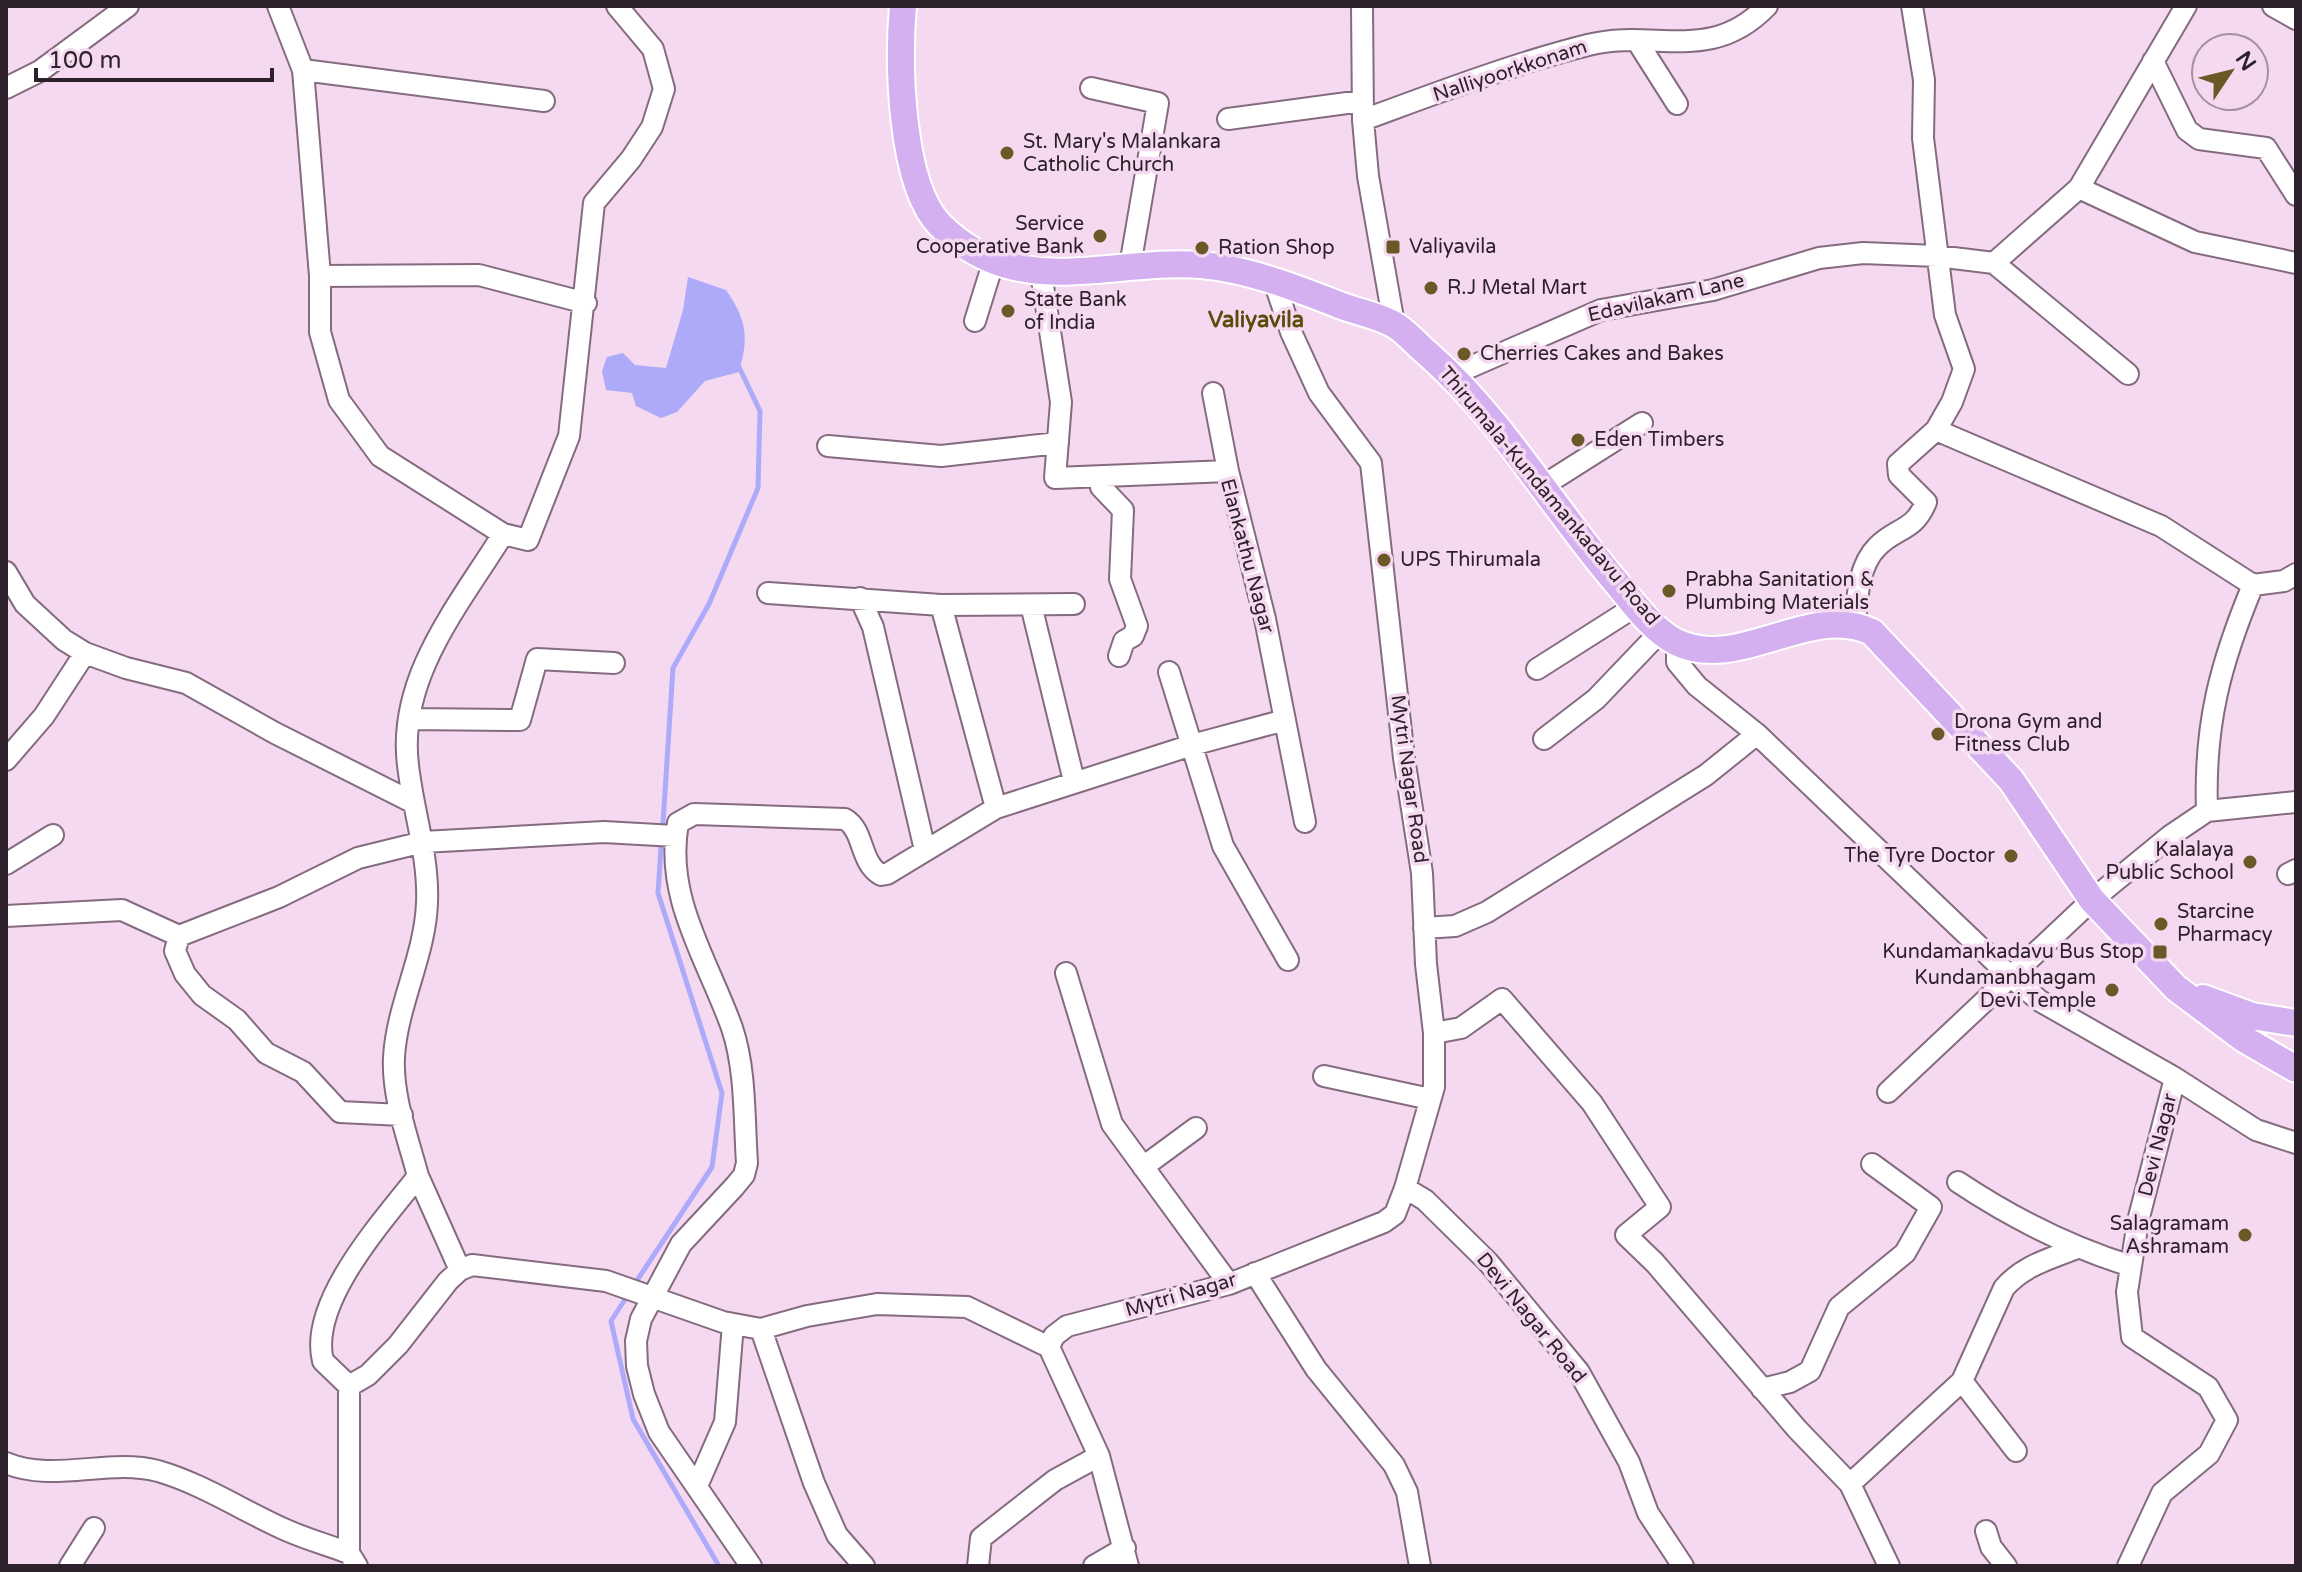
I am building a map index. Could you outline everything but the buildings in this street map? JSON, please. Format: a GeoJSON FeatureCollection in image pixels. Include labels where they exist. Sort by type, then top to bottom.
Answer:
{"type":"FeatureCollection","features":[{"type":"Feature","properties":{"kind":"main road","name":"Thirumala-Kundamankadavu Road"},"geometry":{"type":"LineString","coordinates":[[903,6],[900,36],[909,153],[918,190],[927,209],[960,242],[994,260],[1041,273],[1084,274],[1130,266],[1203,265],[1274,281],[1394,324],[1452,375],[1636,606],[1669,637],[1700,648],[1724,648],[1828,623],[1855,624]]}},
{"type":"Feature","properties":{"kind":"main road"},"geometry":{"type":"LineString","coordinates":[[1855,624],[1872,632],[2011,780],[2092,900],[2176,988],[2244,1039],[2296,1069]]}},
{"type":"Feature","properties":{"kind":"main road"},"geometry":{"type":"LineString","coordinates":[[2176,988],[2252,1016],[2296,1023]]}},
{"type":"Feature","properties":{"kind":"street"},"geometry":{"type":"LineString","coordinates":[[6,88],[40,71],[128,6]]}},
{"type":"Feature","properties":{"kind":"street"},"geometry":{"type":"LineString","coordinates":[[278,6],[303,70],[320,276],[320,332],[339,400],[380,456],[503,534],[528,540],[569,436],[586,303],[586,255],[594,203],[631,159],[652,127],[664,89],[653,49],[617,6]]}},
{"type":"Feature","properties":{"kind":"street"},"geometry":{"type":"LineString","coordinates":[[1362,6],[1362,110],[1372,205],[1394,324]]}},
{"type":"Feature","properties":{"kind":"street","name":"Nalliyoorkkonam"},"geometry":{"type":"LineString","coordinates":[[1228,119],[1362,110],[1591,44],[1708,41],[1738,28],[1767,6]]}},
{"type":"Feature","properties":{"kind":"street"},"geometry":{"type":"LineString","coordinates":[[1855,624],[1859,584],[1876,548],[1916,522],[1926,502],[1899,475],[1898,464],[1936,430],[1952,402],[1964,369],[1945,315],[1923,138],[1924,80],[1912,6]]}},
{"type":"Feature","properties":{"kind":"street"},"geometry":{"type":"LineString","coordinates":[[2128,374],[1994,263],[2079,188],[2186,6]]}},
{"type":"Feature","properties":{"kind":"street"},"geometry":{"type":"LineString","coordinates":[[2273,6],[2296,19]]}},
{"type":"Feature","properties":{"kind":"street"},"geometry":{"type":"LineString","coordinates":[[1637,41],[1677,104]]}},
{"type":"Feature","properties":{"kind":"street"},"geometry":{"type":"LineString","coordinates":[[2153,61],[2187,130],[2199,139],[2266,148],[2296,195]]}},
{"type":"Feature","properties":{"kind":"street"},"geometry":{"type":"LineString","coordinates":[[303,70],[544,101]]}},
{"type":"Feature","properties":{"kind":"street"},"geometry":{"type":"LineString","coordinates":[[1091,88],[1158,103],[1130,266]]}},
{"type":"Feature","properties":{"kind":"street"},"geometry":{"type":"LineString","coordinates":[[2079,188],[2195,242],[2296,263]]}},
{"type":"Feature","properties":{"kind":"street","name":"Edavilakam Lane"},"geometry":{"type":"LineString","coordinates":[[1452,375],[1601,310],[1713,290],[1819,258],[1863,253],[1937,256],[1994,263]]}},
{"type":"Feature","properties":{"kind":"street"},"geometry":{"type":"LineString","coordinates":[[975,321],[994,260]]}},
{"type":"Feature","properties":{"kind":"street","name":"Elankathu Nagar"},"geometry":{"type":"LineString","coordinates":[[1041,273],[1061,402],[1055,478],[1228,471],[1305,822]]}},
{"type":"Feature","properties":{"kind":"street"},"geometry":{"type":"LineString","coordinates":[[320,276],[479,275],[586,303]]}},
{"type":"Feature","properties":{"kind":"street","name":"Mytri Nagar Road"},"geometry":{"type":"LineString","coordinates":[[1274,281],[1291,332],[1319,393],[1371,463],[1404,758],[1422,873],[1434,1033],[1430,1099],[1395,1214],[1384,1222],[1320,1250]]}},
{"type":"Feature","properties":{"kind":"street"},"geometry":{"type":"LineString","coordinates":[[1213,393],[1228,471]]}},
{"type":"Feature","properties":{"kind":"street"},"geometry":{"type":"LineString","coordinates":[[1541,487],[1642,423]]}},
{"type":"Feature","properties":{"kind":"street"},"geometry":{"type":"LineString","coordinates":[[1936,430],[2161,526],[2253,585],[2284,581],[2296,574]]}},
{"type":"Feature","properties":{"kind":"street"},"geometry":{"type":"LineString","coordinates":[[828,446],[941,456],[1058,443]]}},
{"type":"Feature","properties":{"kind":"street"},"geometry":{"type":"LineString","coordinates":[[1103,477],[1101,487],[1123,510],[1120,579],[1137,626],[1133,636],[1124,641],[1119,656]]}},
{"type":"Feature","properties":{"kind":"street"},"geometry":{"type":"LineString","coordinates":[[460,1270],[418,1176],[402,1115],[394,1057],[418,963],[427,903],[423,842],[407,762],[410,719],[418,680],[433,643],[503,534]]}},
{"type":"Feature","properties":{"kind":"street"},"geometry":{"type":"LineString","coordinates":[[6,572],[25,604],[64,640],[85,653],[126,668],[186,683],[275,733],[414,803]]}},
{"type":"Feature","properties":{"kind":"street"},"geometry":{"type":"LineString","coordinates":[[2207,811],[2208,726],[2220,690],[2224,657],[2253,585]]}},
{"type":"Feature","properties":{"kind":"street"},"geometry":{"type":"LineString","coordinates":[[768,593],[941,605],[1074,604]]}},
{"type":"Feature","properties":{"kind":"street"},"geometry":{"type":"LineString","coordinates":[[860,598],[873,627],[925,850]]}},
{"type":"Feature","properties":{"kind":"street"},"geometry":{"type":"LineString","coordinates":[[941,605],[996,808]]}},
{"type":"Feature","properties":{"kind":"street"},"geometry":{"type":"LineString","coordinates":[[1031,605],[1074,781]]}},
{"type":"Feature","properties":{"kind":"street"},"geometry":{"type":"LineString","coordinates":[[1537,669],[1636,606]]}},
{"type":"Feature","properties":{"kind":"street"},"geometry":{"type":"LineString","coordinates":[[1544,739],[1669,637]]}},
{"type":"Feature","properties":{"kind":"street","name":"Devi Nagar"},"geometry":{"type":"LineString","coordinates":[[1669,637],[1677,662],[1697,686],[1757,734],[2010,976],[2040,1001],[2175,1078],[2138,1221],[2127,1292],[2132,1337],[2208,1387],[2227,1420],[2209,1454],[2162,1493],[2128,1566]]}},
{"type":"Feature","properties":{"kind":"street"},"geometry":{"type":"LineString","coordinates":[[6,760],[44,716],[85,653]]}},
{"type":"Feature","properties":{"kind":"street"},"geometry":{"type":"LineString","coordinates":[[410,719],[520,720],[537,659],[614,663]]}},
{"type":"Feature","properties":{"kind":"street"},"geometry":{"type":"LineString","coordinates":[[1169,672],[1223,846],[1288,960]]}},
{"type":"Feature","properties":{"kind":"street"},"geometry":{"type":"LineString","coordinates":[[751,1566],[659,1432],[637,1366],[641,1319],[681,1244],[744,1175],[747,1163],[733,1031],[679,897],[675,877],[678,823],[694,814],[820,817],[851,822],[868,864],[881,875],[894,871],[996,808],[1192,745],[1285,720]]}},
{"type":"Feature","properties":{"kind":"street"},"geometry":{"type":"LineString","coordinates":[[1424,928],[1455,926],[1487,912],[1706,775],[1757,734]]}},
{"type":"Feature","properties":{"kind":"street"},"geometry":{"type":"LineString","coordinates":[[1888,1092],[2092,900],[2170,836],[2207,811],[2296,802]]}},
{"type":"Feature","properties":{"kind":"street"},"geometry":{"type":"LineString","coordinates":[[6,916],[122,910],[179,936],[279,897],[358,858],[423,842],[604,832],[675,836]]}},
{"type":"Feature","properties":{"kind":"street"},"geometry":{"type":"LineString","coordinates":[[6,864],[53,835]]}},
{"type":"Feature","properties":{"kind":"street"},"geometry":{"type":"LineString","coordinates":[[179,936],[175,951],[185,974],[202,995],[237,1020],[266,1053],[303,1072],[340,1112],[402,1115]]}},
{"type":"Feature","properties":{"kind":"street"},"geometry":{"type":"LineString","coordinates":[[1066,973],[1112,1124],[1229,1284]]}},
{"type":"Feature","properties":{"kind":"street"},"geometry":{"type":"LineString","coordinates":[[1434,1033],[1461,1028],[1502,999],[1592,1103],[1660,1207],[1626,1235],[1655,1263],[1762,1389],[1850,1484],[1889,1566]]}},
{"type":"Feature","properties":{"kind":"street"},"geometry":{"type":"LineString","coordinates":[[1324,1076],[1430,1099]]}},
{"type":"Feature","properties":{"kind":"street"},"geometry":{"type":"LineString","coordinates":[[2175,1078],[2256,1130],[2296,1143]]}},
{"type":"Feature","properties":{"kind":"street"},"geometry":{"type":"LineString","coordinates":[[1143,1167],[1196,1128]]}},
{"type":"Feature","properties":{"kind":"street"},"geometry":{"type":"LineString","coordinates":[[1762,1389],[1790,1382],[1810,1371],[1839,1307],[1905,1253],[1931,1207],[1872,1164]]}},
{"type":"Feature","properties":{"kind":"street"},"geometry":{"type":"LineString","coordinates":[[6,1463],[36,1470],[112,1465],[157,1471],[211,1492],[353,1560],[349,1386],[323,1361],[321,1330],[330,1303],[371,1238],[418,1176]]}},
{"type":"Feature","properties":{"kind":"street"},"geometry":{"type":"LineString","coordinates":[[1958,1182],[1993,1205],[2077,1248],[2131,1266]]}},
{"type":"Feature","properties":{"kind":"street","name":"Devi Nagar Road"},"geometry":{"type":"LineString","coordinates":[[1405,1188],[1425,1200],[1488,1262],[1579,1372],[1629,1462],[1648,1513],[1683,1566]]}},
{"type":"Feature","properties":{"kind":"street"},"geometry":{"type":"LineString","coordinates":[[1850,1484],[1962,1381],[2004,1288],[2015,1276],[2025,1268],[2077,1248]]}},
{"type":"Feature","properties":{"kind":"street","name":"Mytri Nagar"},"geometry":{"type":"LineString","coordinates":[[1049,1347],[1054,1336],[1067,1326],[1229,1284],[1320,1250]]}},
{"type":"Feature","properties":{"kind":"street"},"geometry":{"type":"LineString","coordinates":[[349,1386],[382,1362],[460,1270],[472,1265],[606,1281],[733,1324],[761,1329],[807,1316],[877,1304],[967,1307],[1049,1347],[1099,1456],[1126,1557],[1094,1566]]}},
{"type":"Feature","properties":{"kind":"street"},"geometry":{"type":"LineString","coordinates":[[1255,1273],[1316,1369],[1394,1465],[1407,1492],[1420,1566]]}},
{"type":"Feature","properties":{"kind":"street"},"geometry":{"type":"LineString","coordinates":[[697,1486],[725,1422],[733,1324]]}},
{"type":"Feature","properties":{"kind":"street"},"geometry":{"type":"LineString","coordinates":[[761,1329],[814,1483],[837,1535],[864,1566]]}},
{"type":"Feature","properties":{"kind":"street"},"geometry":{"type":"LineString","coordinates":[[1962,1381],[2016,1451]]}},
{"type":"Feature","properties":{"kind":"street"},"geometry":{"type":"LineString","coordinates":[[978,1566],[981,1538],[1055,1480],[1099,1456]]}},
{"type":"Feature","properties":{"kind":"street"},"geometry":{"type":"LineString","coordinates":[[70,1566],[94,1528]]}},
{"type":"Feature","properties":{"kind":"street"},"geometry":{"type":"LineString","coordinates":[[1986,1531],[1991,1547],[2006,1566]]}},
{"type":"Feature","properties":{"kind":"shaded area"},"geometry":{"type":"Polygon","coordinates":[[[688,277],[726,290],[742,320],[745,339],[742,360],[739,372],[705,381],[677,412],[661,418],[636,406],[632,393],[606,390],[602,371],[607,357],[623,353],[635,365],[666,368],[683,310],[688,277]]]}},
{"type":"Feature","properties":{"kind":"waterway"},"geometry":{"type":"LineString","coordinates":[[663,823],[673,668],[709,604],[758,488],[760,411],[738,365]]}},
{"type":"Feature","properties":{"kind":"waterway"},"geometry":{"type":"LineString","coordinates":[[638,1279],[712,1167],[722,1093],[658,893],[661,848]]}},
{"type":"Feature","properties":{"kind":"waterway"},"geometry":{"type":"LineString","coordinates":[[624,1301],[611,1321],[633,1419],[719,1566]]}},
{"type":"Feature","properties":{"kind":"place","name":"St. Mary's Malankara Catholic Church"},"geometry":{"type":"Point","coordinates":[1007,153]}},
{"type":"Feature","properties":{"kind":"place","name":"Service Cooperative Bank"},"geometry":{"type":"Point","coordinates":[1100,236]}},
{"type":"Feature","properties":{"kind":"place","name":"Valiyavila"},"geometry":{"type":"Point","coordinates":[1393,247]}},
{"type":"Feature","properties":{"kind":"place","name":"Ration Shop"},"geometry":{"type":"Point","coordinates":[1202,248]}},
{"type":"Feature","properties":{"kind":"place","name":"R.J Metal Mart"},"geometry":{"type":"Point","coordinates":[1431,288]}},
{"type":"Feature","properties":{"kind":"place","name":"State Bank of India"},"geometry":{"type":"Point","coordinates":[1008,311]}},
{"type":"Feature","properties":{"kind":"place","name":"Cherries Cakes and Bakes"},"geometry":{"type":"Point","coordinates":[1464,354]}},
{"type":"Feature","properties":{"kind":"place","name":"Eden Timbers"},"geometry":{"type":"Point","coordinates":[1578,440]}},
{"type":"Feature","properties":{"kind":"place","name":"UPS Thirumala"},"geometry":{"type":"Point","coordinates":[1384,560]}},
{"type":"Feature","properties":{"kind":"place","name":"Prabha Sanitation & Plumbing Materials"},"geometry":{"type":"Point","coordinates":[1669,591]}},
{"type":"Feature","properties":{"kind":"place","name":"Drona Gym and Fitness Club"},"geometry":{"type":"Point","coordinates":[1938,734]}},
{"type":"Feature","properties":{"kind":"place","name":"The Tyre Doctor"},"geometry":{"type":"Point","coordinates":[2011,856]}},
{"type":"Feature","properties":{"kind":"place","name":"Kalalaya Public School"},"geometry":{"type":"Point","coordinates":[2250,862]}},
{"type":"Feature","properties":{"kind":"place","name":"Starcine Pharmacy"},"geometry":{"type":"Point","coordinates":[2161,924]}},
{"type":"Feature","properties":{"kind":"place","name":"Kundamankadavu Bus Stop"},"geometry":{"type":"Point","coordinates":[2160,952]}},
{"type":"Feature","properties":{"kind":"place","name":"Kundamanbhagam Devi Temple"},"geometry":{"type":"Point","coordinates":[2112,990]}},
{"type":"Feature","properties":{"kind":"place","name":"Salagramam Ashramam"},"geometry":{"type":"Point","coordinates":[2245,1235]}},
{"type":"Feature","properties":{"kind":"district","name":"Valiyavila"},"geometry":{"type":"Point","coordinates":[1256,320]}}]}
